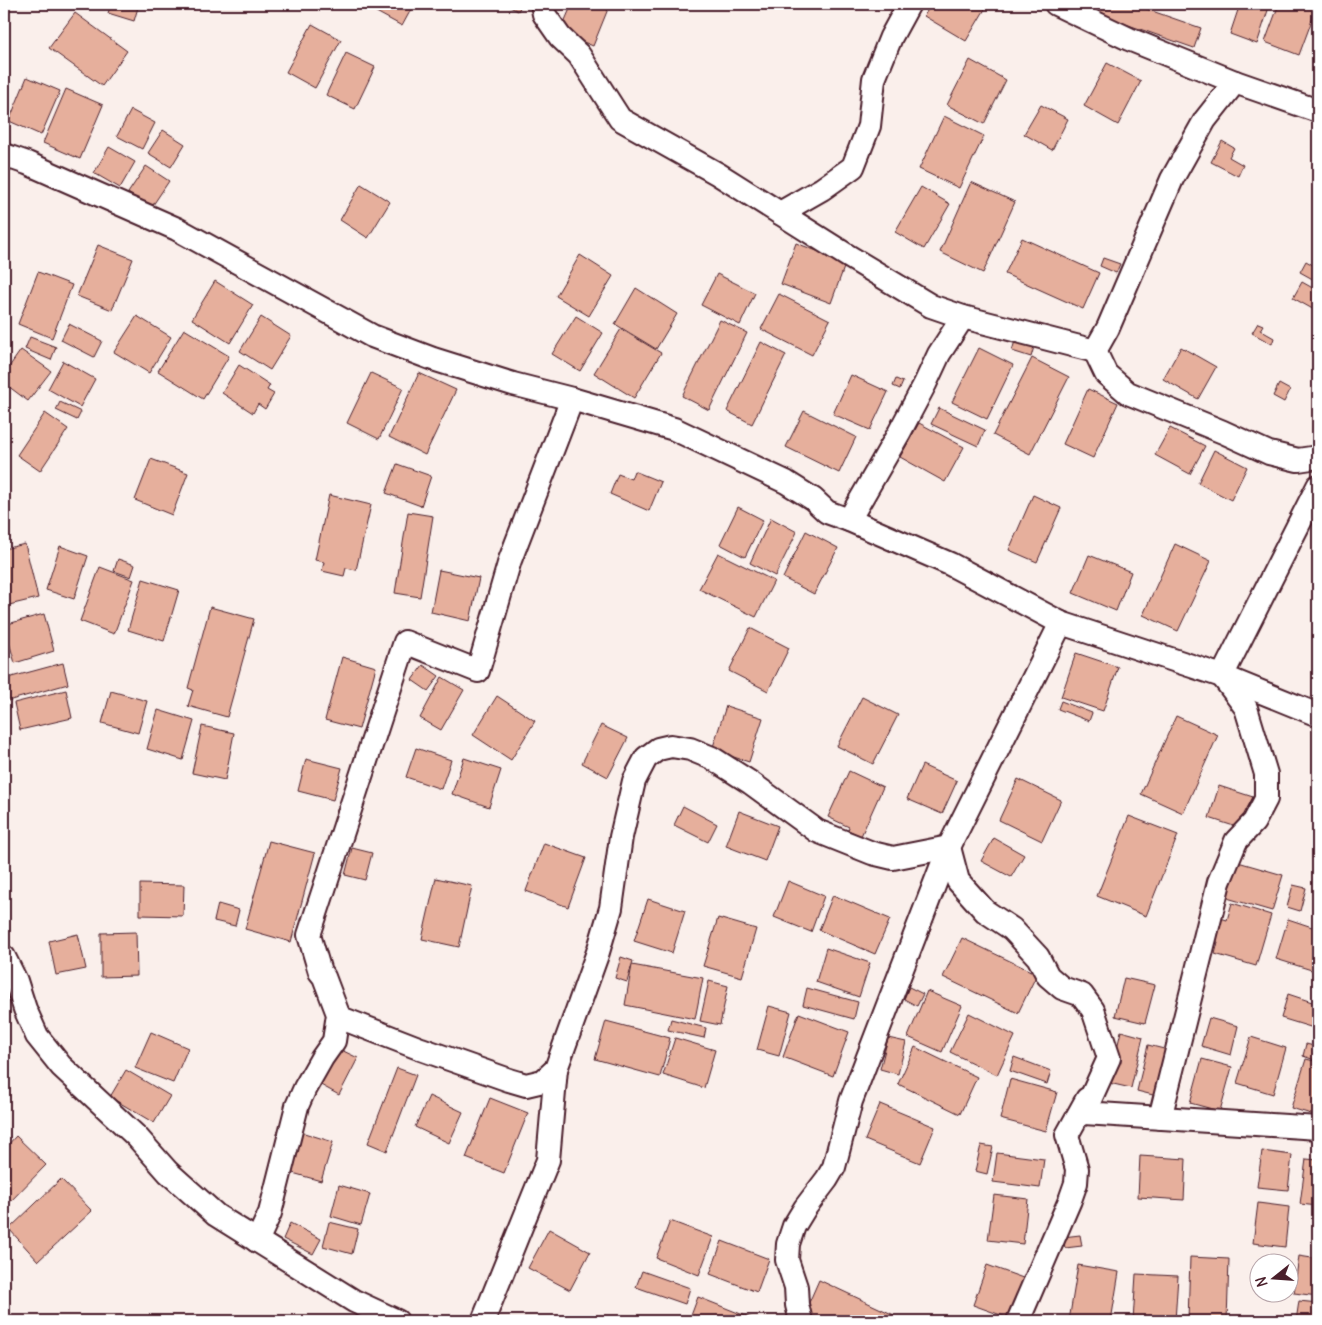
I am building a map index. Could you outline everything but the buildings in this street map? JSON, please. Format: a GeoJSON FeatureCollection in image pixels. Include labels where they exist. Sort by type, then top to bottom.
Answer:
{"type":"FeatureCollection","features":[{"type":"Feature","properties":{"kind":"street"},"geometry":{"type":"LineString","coordinates":[[542,4],[544,14],[560,37],[579,55],[620,119],[718,174],[905,291],[932,306],[963,317],[1095,351],[1106,374],[1128,393],[1269,453],[1298,460],[1318,457]]}},
{"type":"Feature","properties":{"kind":"street"},"geometry":{"type":"LineString","coordinates":[[780,214],[822,189],[853,167],[869,126],[874,80],[891,37],[909,4]]}},
{"type":"Feature","properties":{"kind":"street"},"geometry":{"type":"LineString","coordinates":[[1056,4],[1129,39],[1235,82],[1318,111]]}},
{"type":"Feature","properties":{"kind":"street"},"geometry":{"type":"LineString","coordinates":[[1095,351],[1108,328],[1172,180],[1205,120],[1235,82]]}},
{"type":"Feature","properties":{"kind":"street"},"geometry":{"type":"LineString","coordinates":[[4,155],[27,163],[177,229],[372,336],[433,359],[513,384],[674,429],[786,482],[813,499],[827,512],[850,520],[950,564],[1061,623],[1222,676],[1318,715]]}},
{"type":"Feature","properties":{"kind":"street"},"geometry":{"type":"LineString","coordinates":[[850,520],[903,426],[939,354],[963,317]]}},
{"type":"Feature","properties":{"kind":"street"},"geometry":{"type":"LineString","coordinates":[[556,1069],[542,1081],[526,1084],[509,1080],[341,1018],[324,976],[320,972],[309,935],[405,642],[478,671],[510,560],[572,399]]}},
{"type":"Feature","properties":{"kind":"street"},"geometry":{"type":"LineString","coordinates":[[1222,676],[1318,486]]}},
{"type":"Feature","properties":{"kind":"street"},"geometry":{"type":"LineString","coordinates":[[801,1321],[797,1305],[796,1286],[788,1260],[788,1244],[794,1226],[805,1208],[827,1180],[834,1167],[852,1101],[949,847],[1061,623]]}},
{"type":"Feature","properties":{"kind":"street"},"geometry":{"type":"LineString","coordinates":[[1160,1118],[1219,882],[1236,841],[1254,822],[1266,798],[1266,774],[1246,708],[1222,676]]}},
{"type":"Feature","properties":{"kind":"street"},"geometry":{"type":"LineString","coordinates":[[483,1321],[548,1160],[556,1069],[598,952],[611,908],[621,837],[634,780],[646,758],[658,749],[671,746],[690,749],[712,758],[817,831],[872,853],[893,858],[949,847]]}},
{"type":"Feature","properties":{"kind":"street"},"geometry":{"type":"LineString","coordinates":[[949,847],[958,880],[984,911],[1012,929],[1038,957],[1048,976],[1062,988],[1082,995],[1093,1010],[1109,1058],[1084,1113],[1318,1128]]}},
{"type":"Feature","properties":{"kind":"street"},"geometry":{"type":"LineString","coordinates":[[4,957],[16,981],[25,1009],[37,1036],[61,1066],[138,1137],[168,1172],[216,1215],[354,1302],[396,1321]]}},
{"type":"Feature","properties":{"kind":"street"},"geometry":{"type":"LineString","coordinates":[[257,1241],[270,1213],[297,1106],[322,1058],[334,1041],[338,1014]]}},
{"type":"Feature","properties":{"kind":"street"},"geometry":{"type":"LineString","coordinates":[[1018,1321],[1076,1183],[1077,1169],[1067,1136],[1109,1058]]}}]}
